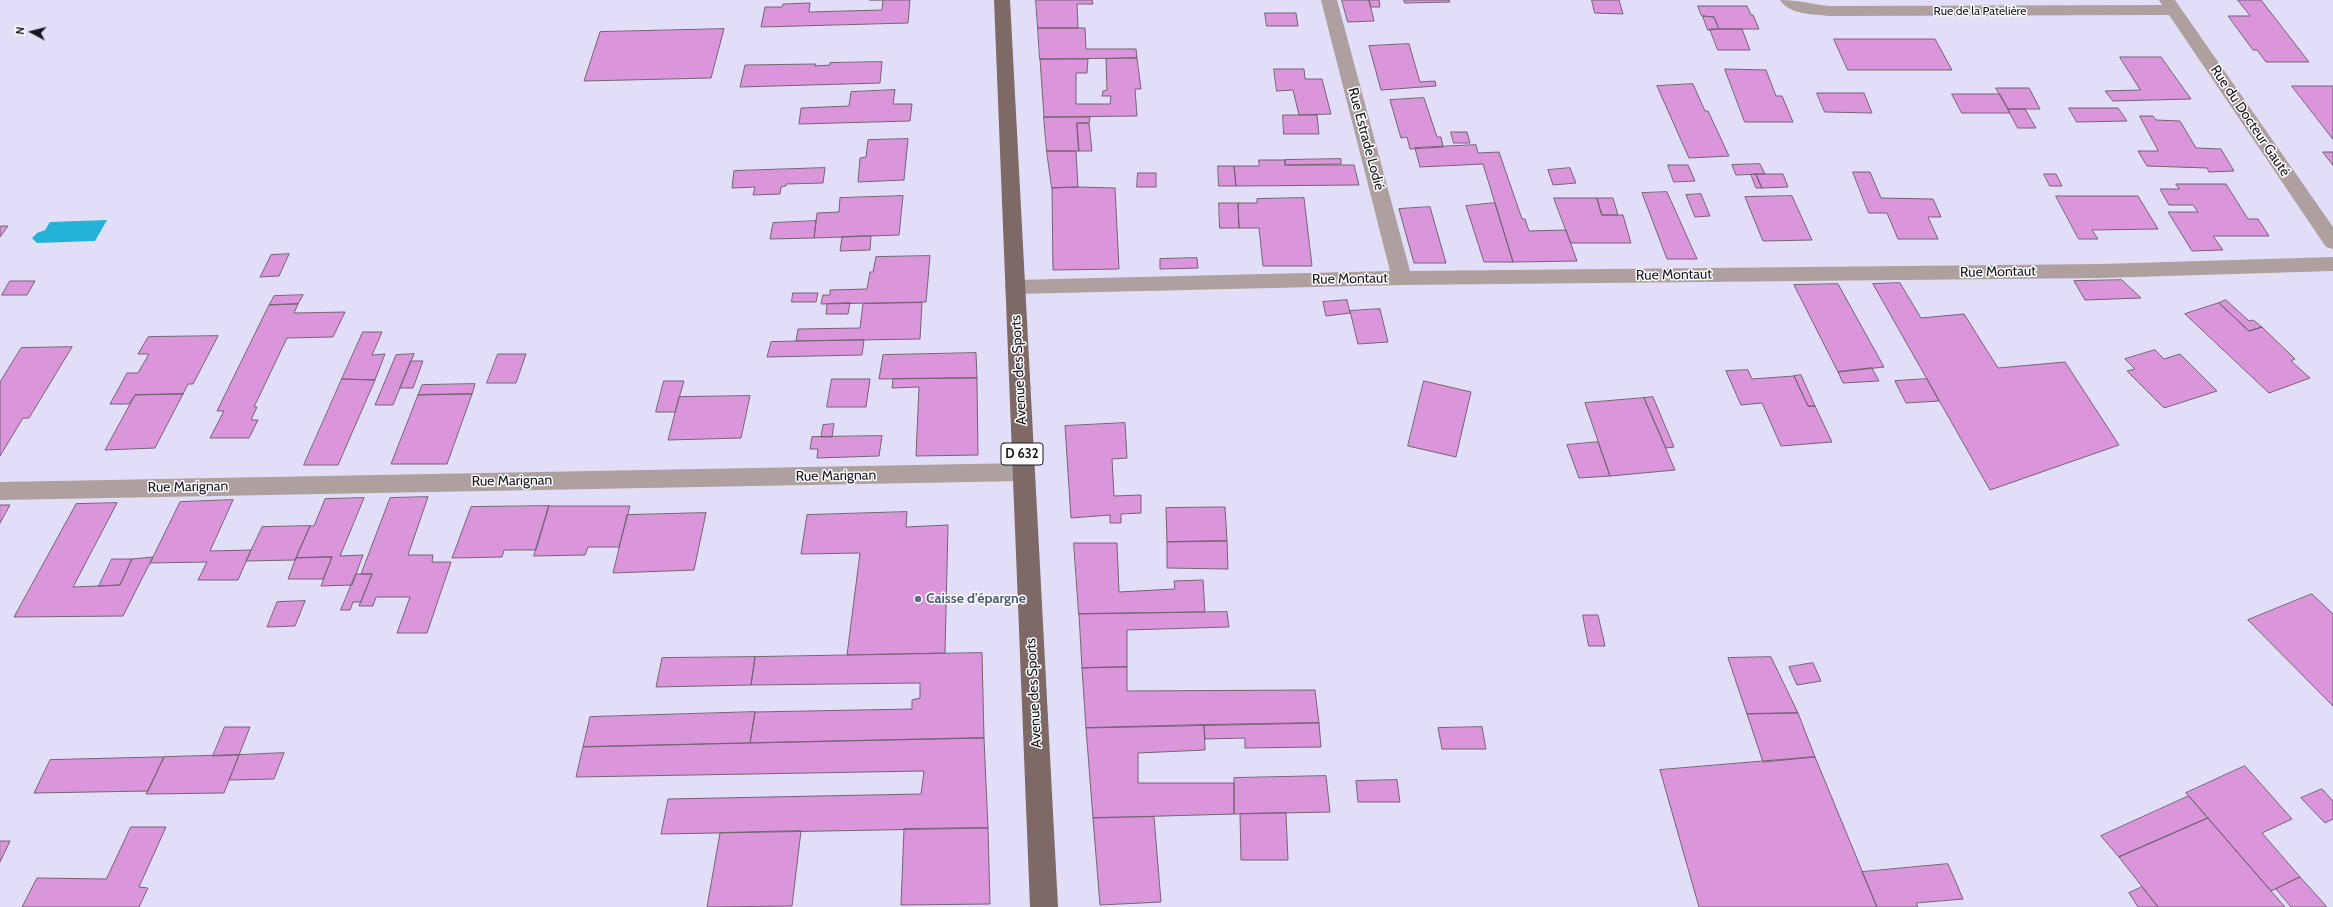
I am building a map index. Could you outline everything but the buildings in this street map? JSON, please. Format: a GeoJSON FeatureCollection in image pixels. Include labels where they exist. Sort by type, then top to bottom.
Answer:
{"type":"FeatureCollection","features":[{"type":"Feature","properties":{"kind":"main road","name":"Avenue des Sports"},"geometry":{"type":"LineString","coordinates":[[1002,0],[1044,907]]}},
{"type":"Feature","properties":{"kind":"street","name":"Rue Estrade Lodié"},"geometry":{"type":"LineString","coordinates":[[1330,0],[1402,278]]}},
{"type":"Feature","properties":{"kind":"street","name":"Rue de la Patelière"},"geometry":{"type":"LineString","coordinates":[[1788,0],[1803,8],[1829,11],[2171,5]]}},
{"type":"Feature","properties":{"kind":"street","name":"Rue du Docteur Gauté"},"geometry":{"type":"LineString","coordinates":[[2171,5],[2333,242]]}},
{"type":"Feature","properties":{"kind":"street","name":"Rue Montaut"},"geometry":{"type":"LineString","coordinates":[[1015,286],[1402,278],[2102,271],[2333,264]]}},
{"type":"Feature","properties":{"kind":"street","name":"Rue Marignan"},"geometry":{"type":"LineString","coordinates":[[0,491],[1023,472]]}},
{"type":"Feature","properties":{"kind":"water"},"geometry":{"type":"Polygon","coordinates":[[[107,220],[95,241],[37,243],[32,238],[37,233],[45,230],[50,222],[107,220]]]}},
{"type":"Feature","properties":{"kind":"place","name":"Caisse d'épargne"},"geometry":{"type":"Point","coordinates":[918,599]}}]}
